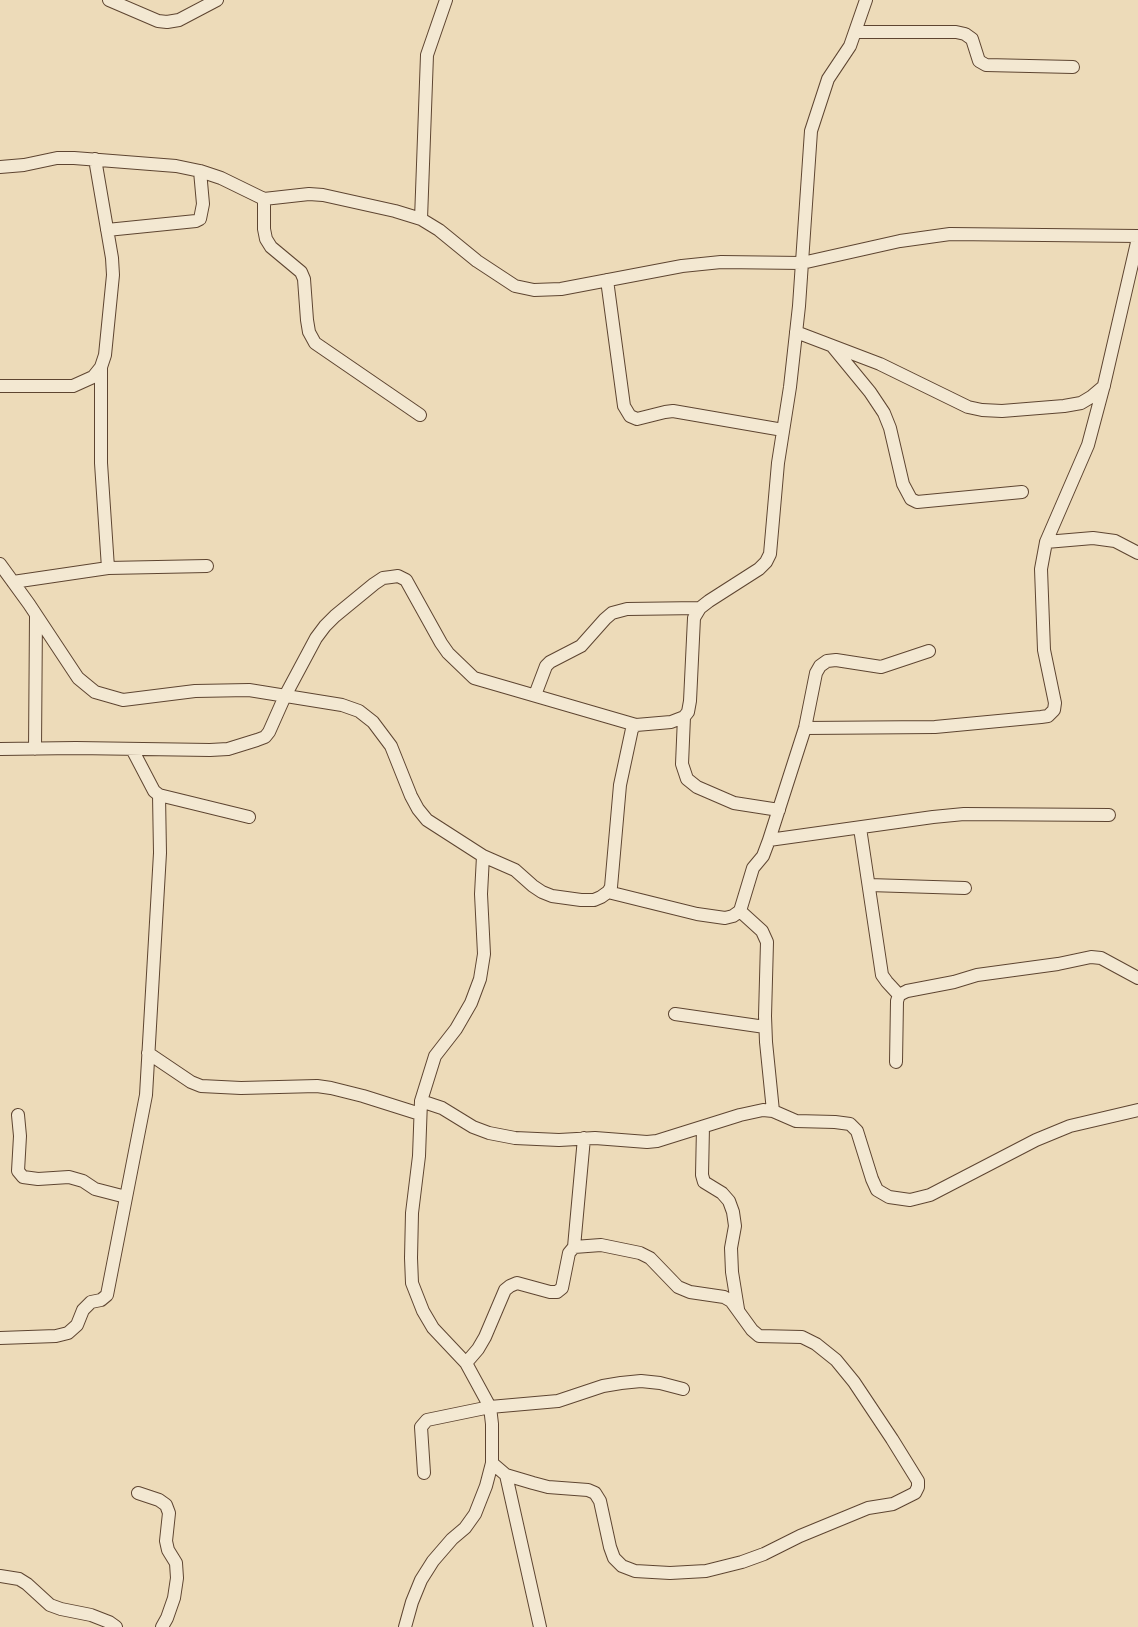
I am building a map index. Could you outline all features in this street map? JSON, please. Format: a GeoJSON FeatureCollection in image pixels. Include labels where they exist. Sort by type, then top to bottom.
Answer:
{"type":"FeatureCollection","features":[{"type":"Feature","properties":{"kind":"street"},"geometry":{"type":"LineString","coordinates":[[108,0],[158,21],[167,22],[179,20],[217,0]]}},
{"type":"Feature","properties":{"kind":"street"},"geometry":{"type":"LineString","coordinates":[[421,219],[427,55],[446,0]]}},
{"type":"Feature","properties":{"kind":"street"},"geometry":{"type":"LineString","coordinates":[[0,750],[219,750],[265,737],[316,638],[325,626],[374,584],[383,578],[398,576],[406,580],[411,587],[448,653],[474,678],[636,725],[671,722],[684,716],[688,712],[690,701],[694,618],[700,608],[709,600],[759,569],[766,562],[770,554],[778,463],[796,332],[811,132],[828,78],[850,46],[866,0]]}},
{"type":"Feature","properties":{"kind":"street"},"geometry":{"type":"LineString","coordinates":[[855,32],[956,32],[966,34],[972,39],[979,61],[986,65],[1073,67]]}},
{"type":"Feature","properties":{"kind":"street"},"geometry":{"type":"LineString","coordinates":[[0,167],[24,165],[57,158],[176,166],[221,178],[264,199],[309,194],[395,210],[421,219],[439,230],[477,261],[515,286],[534,290],[561,289],[682,266],[721,262],[802,263],[900,241],[950,234],[1138,237],[1104,385],[1088,444],[1046,542],[1041,569],[1044,650],[1055,703],[1054,710],[1048,716],[935,727],[805,728]]}},
{"type":"Feature","properties":{"kind":"street"},"geometry":{"type":"LineString","coordinates":[[95,160],[113,275],[104,356],[101,367],[101,463],[108,568]]}},
{"type":"Feature","properties":{"kind":"street"},"geometry":{"type":"LineString","coordinates":[[107,230],[196,221],[200,218],[203,204],[200,171]]}},
{"type":"Feature","properties":{"kind":"street"},"geometry":{"type":"LineString","coordinates":[[264,199],[266,239],[271,247],[301,272],[304,279],[309,332],[315,343],[420,415]]}},
{"type":"Feature","properties":{"kind":"street"},"geometry":{"type":"LineString","coordinates":[[607,280],[624,406],[630,416],[636,419],[673,412],[783,430]]}},
{"type":"Feature","properties":{"kind":"street"},"geometry":{"type":"LineString","coordinates":[[796,332],[880,364],[968,407],[982,410],[1002,411],[1081,403],[1104,385]]}},
{"type":"Feature","properties":{"kind":"street"},"geometry":{"type":"LineString","coordinates":[[832,346],[870,392],[884,413],[890,428],[903,484],[911,499],[918,502],[1022,492]]}},
{"type":"Feature","properties":{"kind":"street"},"geometry":{"type":"LineString","coordinates":[[0,386],[72,386],[93,377],[101,367]]}},
{"type":"Feature","properties":{"kind":"street"},"geometry":{"type":"LineString","coordinates":[[1046,542],[1093,538],[1116,541],[1138,553]]}},
{"type":"Feature","properties":{"kind":"street"},"geometry":{"type":"LineString","coordinates":[[0,564],[78,678],[95,692],[107,697],[123,700],[195,691],[249,690],[342,705],[359,711],[373,722],[390,746],[411,796],[427,820],[483,856],[515,870],[533,886],[552,896],[594,900],[608,892],[611,887],[620,786],[629,735],[636,725]]}},
{"type":"Feature","properties":{"kind":"street"},"geometry":{"type":"LineString","coordinates":[[13,582],[108,568],[207,566]]}},
{"type":"Feature","properties":{"kind":"street"},"geometry":{"type":"LineString","coordinates":[[535,696],[546,666],[581,646],[612,613],[627,609],[700,608]]}},
{"type":"Feature","properties":{"kind":"street"},"geometry":{"type":"LineString","coordinates":[[35,749],[36,614]]}},
{"type":"Feature","properties":{"kind":"street"},"geometry":{"type":"LineString","coordinates":[[608,892],[697,914],[725,918],[733,916],[740,911],[753,868],[763,856],[779,810],[805,728],[816,673],[820,666],[826,661],[836,660],[881,667],[930,651]]}},
{"type":"Feature","properties":{"kind":"street"},"geometry":{"type":"LineString","coordinates":[[684,716],[682,764],[687,779],[697,787],[734,803],[779,810]]}},
{"type":"Feature","properties":{"kind":"street"},"geometry":{"type":"LineString","coordinates":[[132,749],[154,791],[159,794],[250,817]]}},
{"type":"Feature","properties":{"kind":"street"},"geometry":{"type":"LineString","coordinates":[[0,1338],[56,1336],[68,1333],[77,1325],[83,1310],[91,1302],[100,1300],[107,1294],[146,1095],[160,853],[159,794]]}},
{"type":"Feature","properties":{"kind":"street"},"geometry":{"type":"LineString","coordinates":[[769,840],[964,814],[1109,815]]}},
{"type":"Feature","properties":{"kind":"street"},"geometry":{"type":"LineString","coordinates":[[860,828],[882,975],[899,995]]}},
{"type":"Feature","properties":{"kind":"street"},"geometry":{"type":"LineString","coordinates":[[405,1627],[421,1580],[433,1561],[452,1539],[465,1528],[475,1514],[492,1464],[490,1407],[466,1363],[433,1328],[423,1311],[412,1283],[411,1258],[412,1213],[419,1156],[421,1101],[435,1056],[456,1029],[471,1003],[480,978],[484,954],[481,894],[483,856]]}},
{"type":"Feature","properties":{"kind":"street"},"geometry":{"type":"LineString","coordinates":[[869,885],[965,888]]}},
{"type":"Feature","properties":{"kind":"street"},"geometry":{"type":"LineString","coordinates":[[740,911],[762,930],[767,942],[765,1027],[773,1111]]}},
{"type":"Feature","properties":{"kind":"street"},"geometry":{"type":"LineString","coordinates":[[896,1062],[897,1001],[899,995],[908,991],[954,982],[977,975],[1058,964],[1091,957],[1101,958],[1138,978]]}},
{"type":"Feature","properties":{"kind":"street"},"geometry":{"type":"LineString","coordinates":[[675,1014],[765,1027]]}},
{"type":"Feature","properties":{"kind":"street"},"geometry":{"type":"LineString","coordinates":[[148,1052],[201,1086],[331,1088],[420,1114]]}},
{"type":"Feature","properties":{"kind":"street"},"geometry":{"type":"LineString","coordinates":[[421,1101],[442,1108],[473,1127],[489,1133],[515,1138],[584,1138],[647,1142],[763,1110],[773,1111],[796,1121],[850,1124],[857,1131],[877,1190],[889,1197],[910,1200],[930,1195],[1036,1140],[1070,1126],[1138,1110]]}},
{"type":"Feature","properties":{"kind":"street"},"geometry":{"type":"LineString","coordinates":[[18,1115],[20,1136],[18,1171],[23,1178],[38,1180],[69,1177],[83,1181],[95,1189],[126,1197]]}},
{"type":"Feature","properties":{"kind":"street"},"geometry":{"type":"LineString","coordinates":[[703,1127],[702,1175],[704,1182],[722,1193],[729,1201],[733,1212],[735,1226],[731,1248],[732,1272],[738,1309]]}},
{"type":"Feature","properties":{"kind":"street"},"geometry":{"type":"LineString","coordinates":[[574,1248],[584,1138]]}},
{"type":"Feature","properties":{"kind":"street"},"geometry":{"type":"LineString","coordinates":[[466,1363],[478,1349],[505,1290],[510,1286],[517,1283],[550,1292],[557,1292],[562,1288],[569,1253],[574,1248],[601,1245],[640,1254],[650,1258],[678,1287],[690,1292],[724,1297],[738,1309],[752,1330],[759,1336],[802,1337],[816,1344],[836,1360],[854,1382],[918,1481],[918,1487],[915,1493],[893,1504],[868,1508],[742,1562],[706,1571],[670,1573],[635,1570],[622,1566],[614,1558],[600,1501],[595,1493],[588,1490],[548,1486],[506,1475],[492,1464]]}},
{"type":"Feature","properties":{"kind":"street"},"geometry":{"type":"LineString","coordinates":[[424,1473],[421,1427],[427,1420],[490,1407],[558,1401],[602,1386],[621,1383],[660,1383],[683,1389]]}},
{"type":"Feature","properties":{"kind":"street"},"geometry":{"type":"LineString","coordinates":[[506,1475],[540,1627]]}},
{"type":"Feature","properties":{"kind":"street"},"geometry":{"type":"LineString","coordinates":[[138,1493],[160,1500],[166,1506],[169,1513],[166,1541],[168,1550],[176,1563],[177,1578],[174,1598],[162,1627]]}},
{"type":"Feature","properties":{"kind":"street"},"geometry":{"type":"LineString","coordinates":[[0,1576],[19,1579],[50,1605],[61,1610],[92,1615],[116,1627]]}}]}
